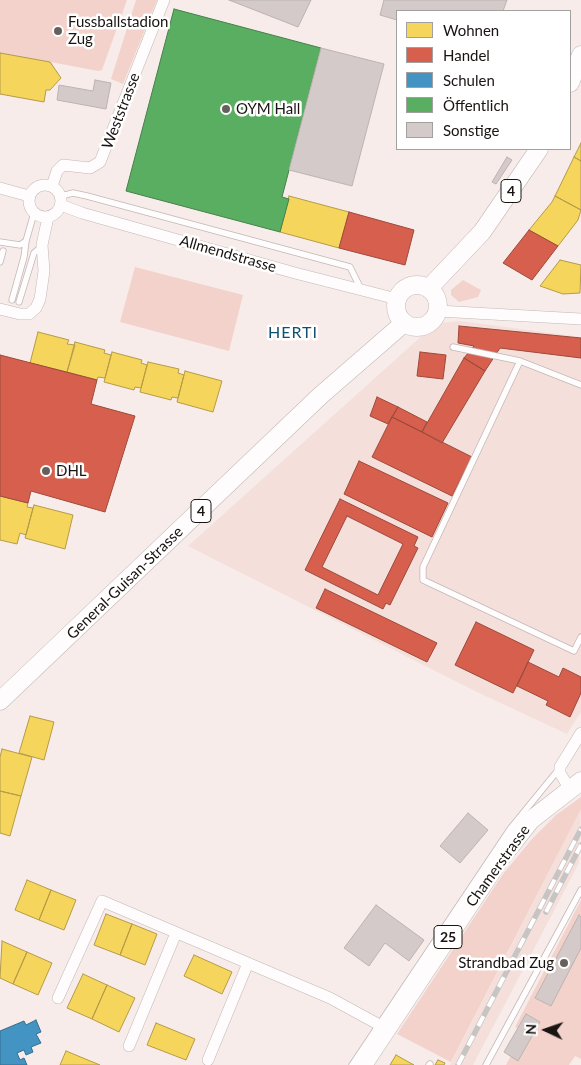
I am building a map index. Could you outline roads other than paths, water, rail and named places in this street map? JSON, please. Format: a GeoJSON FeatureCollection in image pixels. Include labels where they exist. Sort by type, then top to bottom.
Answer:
{"type":"FeatureCollection","features":[{"type":"Feature","properties":{"kind":"main road"},"geometry":{"type":"LineString","coordinates":[[571,80],[581,55]]}},
{"type":"Feature","properties":{"kind":"main road","name":"4"},"geometry":{"type":"LineString","coordinates":[[429,288],[482,232],[538,150]]}},
{"type":"Feature","properties":{"kind":"main road"},"geometry":{"type":"LineString","coordinates":[[413,285],[429,288],[438,301],[438,311],[432,322],[422,327],[409,326],[404,323],[397,312],[397,299],[403,290],[413,285]]}},
{"type":"Feature","properties":{"kind":"main road","name":"General-Guisan-Strasse"},"geometry":{"type":"LineString","coordinates":[[0,701],[320,396],[404,323]]}},
{"type":"Feature","properties":{"kind":"main road","name":"Chamerstrasse"},"geometry":{"type":"LineString","coordinates":[[363,1065],[383,1026],[500,859],[526,826],[575,785]]}},
{"type":"Feature","properties":{"kind":"street","name":"Weststrasse"},"geometry":{"type":"LineString","coordinates":[[52,186],[57,170],[63,165],[90,168],[100,162],[164,0]]}},
{"type":"Feature","properties":{"kind":"street"},"geometry":{"type":"LineString","coordinates":[[40,185],[52,186],[61,200],[56,213],[48,217],[34,213],[29,205],[29,196],[35,187],[40,185]]}},
{"type":"Feature","properties":{"kind":"street"},"geometry":{"type":"LineString","coordinates":[[0,188],[29,196]]}},
{"type":"Feature","properties":{"kind":"street","name":"Allmendstrasse"},"geometry":{"type":"LineString","coordinates":[[61,200],[82,213],[295,273],[397,299]]}},
{"type":"Feature","properties":{"kind":"street"},"geometry":{"type":"LineString","coordinates":[[0,309],[20,314],[29,314],[36,308],[40,299],[44,271],[42,245],[48,217]]}},
{"type":"Feature","properties":{"kind":"street"},"geometry":{"type":"LineString","coordinates":[[438,311],[581,319]]}},
{"type":"Feature","properties":{"kind":"street"},"geometry":{"type":"LineString","coordinates":[[560,767],[581,733]]}},
{"type":"Feature","properties":{"kind":"street","name":"Chamerstrasse"},"geometry":{"type":"LineString","coordinates":[[560,767],[560,773],[575,785]]}},
{"type":"Feature","properties":{"kind":"street"},"geometry":{"type":"LineString","coordinates":[[58,998],[102,901],[330,998],[383,1026]]}},
{"type":"Feature","properties":{"kind":"street"},"geometry":{"type":"LineString","coordinates":[[129,1046],[176,932]]}},
{"type":"Feature","properties":{"kind":"street"},"geometry":{"type":"LineString","coordinates":[[208,1060],[248,962]]}},
{"type":"Feature","properties":{"kind":"lane"},"geometry":{"type":"LineString","coordinates":[[61,200],[73,193],[350,267],[361,289]]}},
{"type":"Feature","properties":{"kind":"lane"},"geometry":{"type":"LineString","coordinates":[[12,300],[34,213]]}},
{"type":"Feature","properties":{"kind":"lane"},"geometry":{"type":"LineString","coordinates":[[0,242],[20,245],[26,241]]}},
{"type":"Feature","properties":{"kind":"lane"},"geometry":{"type":"LineString","coordinates":[[20,302],[34,253],[42,245]]}},
{"type":"Feature","properties":{"kind":"lane"},"geometry":{"type":"LineString","coordinates":[[0,262],[3,251]]}},
{"type":"Feature","properties":{"kind":"lane"},"geometry":{"type":"LineString","coordinates":[[453,347],[520,361],[581,385]]}},
{"type":"Feature","properties":{"kind":"lane"},"geometry":{"type":"LineString","coordinates":[[520,361],[422,567],[423,580],[581,655]]}},
{"type":"Feature","properties":{"kind":"lane"},"geometry":{"type":"LineString","coordinates":[[574,651],[581,637]]}},
{"type":"Feature","properties":{"kind":"lane"},"geometry":{"type":"LineString","coordinates":[[352,1065],[383,1026],[510,829],[560,767]]}},
{"type":"Feature","properties":{"kind":"lane"},"geometry":{"type":"LineString","coordinates":[[486,1065],[581,890]]}},
{"type":"Feature","properties":{"kind":"railway"},"geometry":{"type":"LineString","coordinates":[[458,1065],[581,829]]}},
{"type":"Feature","properties":{"kind":"railway"},"geometry":{"type":"LineString","coordinates":[[546,912],[581,845]]}},
{"type":"Feature","properties":{"kind":"place","name":"Fussballstadion Zug"},"geometry":{"type":"Point","coordinates":[58,31]}},
{"type":"Feature","properties":{"kind":"place","name":"OYM Hall"},"geometry":{"type":"Point","coordinates":[226,109]}},
{"type":"Feature","properties":{"kind":"place","name":"DHL"},"geometry":{"type":"Point","coordinates":[46,471]}},
{"type":"Feature","properties":{"kind":"place","name":"Strandbad Zug"},"geometry":{"type":"Point","coordinates":[564,963]}},
{"type":"Feature","properties":{"kind":"district","name":"HERTI"},"geometry":{"type":"Point","coordinates":[293,333]}}]}
